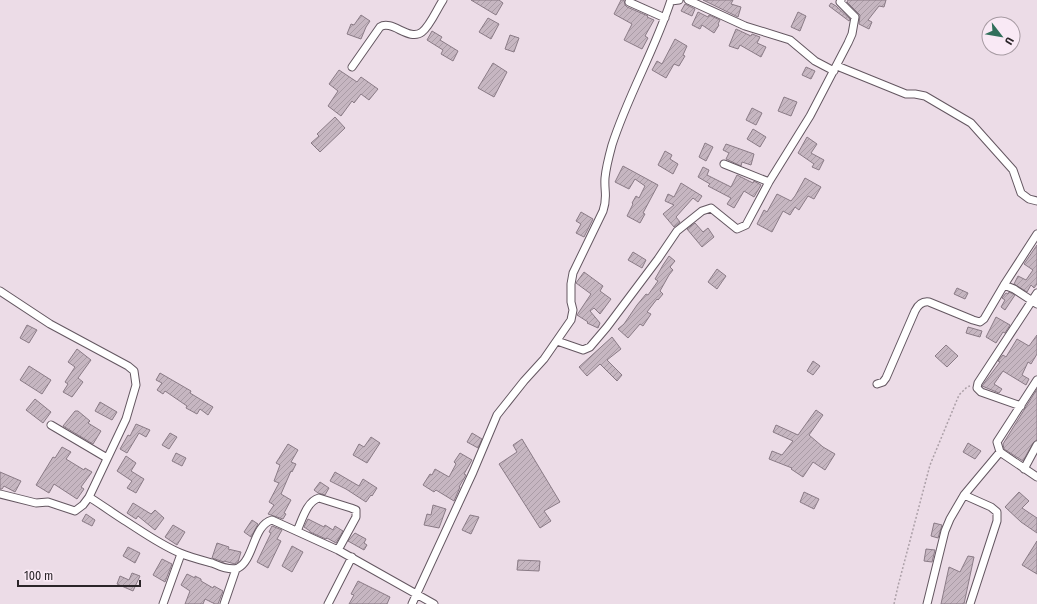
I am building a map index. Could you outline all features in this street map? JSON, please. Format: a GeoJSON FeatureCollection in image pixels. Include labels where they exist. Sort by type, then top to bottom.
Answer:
{"type":"FeatureCollection","features":[{"type":"Feature","properties":{"kind":"street"},"geometry":{"type":"LineString","coordinates":[[352,67],[382,25],[412,34],[419,34],[428,24],[443,0]]}},
{"type":"Feature","properties":{"kind":"street"},"geometry":{"type":"LineString","coordinates":[[412,604],[473,472],[497,415],[544,359],[571,320],[573,310],[570,284],[573,272],[601,217],[607,201],[605,180],[612,145],[631,96],[653,50],[671,1],[679,0]]}},
{"type":"Feature","properties":{"kind":"street"},"geometry":{"type":"LineString","coordinates":[[688,0],[745,26],[790,40],[815,61],[906,94],[925,96],[971,123],[1013,170],[1021,193],[1029,199],[1037,201]]}},
{"type":"Feature","properties":{"kind":"street"},"geometry":{"type":"LineString","coordinates":[[557,341],[583,350],[590,347],[658,259],[676,231],[702,211],[707,208],[715,210],[737,229],[746,225],[769,182],[810,116],[836,68],[852,34],[855,19],[854,15],[840,2],[840,0]]}},
{"type":"Feature","properties":{"kind":"street"},"geometry":{"type":"LineString","coordinates":[[629,2],[665,18]]}},
{"type":"Feature","properties":{"kind":"street"},"geometry":{"type":"LineString","coordinates":[[724,164],[769,182]]}},
{"type":"Feature","properties":{"kind":"street"},"geometry":{"type":"LineString","coordinates":[[877,384],[883,382],[886,378],[915,310],[919,304],[929,302],[973,320],[980,322],[984,320],[1004,285],[1037,234]]}},
{"type":"Feature","properties":{"kind":"street"},"geometry":{"type":"LineString","coordinates":[[1004,285],[1014,289],[1035,302]]}},
{"type":"Feature","properties":{"kind":"street"},"geometry":{"type":"LineString","coordinates":[[0,291],[50,324],[128,366],[134,371],[136,385],[126,419],[108,458],[89,497],[76,511],[48,502],[36,502],[0,494]]}},
{"type":"Feature","properties":{"kind":"street"},"geometry":{"type":"LineString","coordinates":[[1021,406],[981,392],[977,388],[978,383],[1035,302],[1037,293]]}},
{"type":"Feature","properties":{"kind":"street"},"geometry":{"type":"LineString","coordinates":[[1037,380],[997,442],[1000,452],[1037,477]]}},
{"type":"Feature","properties":{"kind":"street"},"geometry":{"type":"LineString","coordinates":[[51,425],[108,458]]}},
{"type":"Feature","properties":{"kind":"street"},"geometry":{"type":"LineString","coordinates":[[1024,469],[1037,446]]}},
{"type":"Feature","properties":{"kind":"street"},"geometry":{"type":"LineString","coordinates":[[927,604],[950,519],[964,495],[1000,452]]}},
{"type":"Feature","properties":{"kind":"street"},"geometry":{"type":"LineString","coordinates":[[964,495],[991,507],[997,512],[997,521],[970,604]]}},
{"type":"Feature","properties":{"kind":"street"},"geometry":{"type":"LineString","coordinates":[[89,497],[103,505],[126,522],[181,554],[227,568],[236,569]]}},
{"type":"Feature","properties":{"kind":"street"},"geometry":{"type":"LineString","coordinates":[[297,531],[310,503],[315,499],[319,498],[356,510],[356,517],[338,550]]}},
{"type":"Feature","properties":{"kind":"street"},"geometry":{"type":"LineString","coordinates":[[224,604],[236,569],[245,561],[266,522],[272,520],[352,557],[434,604]]}},
{"type":"Feature","properties":{"kind":"street"},"geometry":{"type":"LineString","coordinates":[[163,604],[181,554]]}},
{"type":"Feature","properties":{"kind":"street"},"geometry":{"type":"LineString","coordinates":[[328,604],[352,557]]}},
{"type":"Feature","properties":{"kind":"path"},"geometry":{"type":"LineString","coordinates":[[894,604],[930,465],[959,395],[967,387],[972,386],[977,388]]}},
{"type":"Feature","properties":{"kind":"building"},"geometry":{"type":"Polygon","coordinates":[[[471,0],[499,0],[503,3],[496,15],[471,0]]]}},
{"type":"Feature","properties":{"kind":"building"},"geometry":{"type":"Polygon","coordinates":[[[621,0],[624,0],[627,7],[654,20],[645,36],[648,38],[642,49],[624,40],[632,24],[614,14],[621,0]]]}},
{"type":"Feature","properties":{"kind":"building"},"geometry":{"type":"Polygon","coordinates":[[[703,0],[733,0],[731,4],[741,7],[738,17],[703,0]]]}},
{"type":"Feature","properties":{"kind":"building"},"geometry":{"type":"Polygon","coordinates":[[[848,0],[886,0],[884,7],[879,6],[868,20],[872,22],[869,29],[859,24],[860,15],[847,2],[848,0]]]}},
{"type":"Feature","properties":{"kind":"building"},"geometry":{"type":"Polygon","coordinates":[[[831,3],[850,19],[849,21],[829,6],[831,3]]]}},
{"type":"Feature","properties":{"kind":"building"},"geometry":{"type":"Polygon","coordinates":[[[685,4],[695,9],[692,16],[681,11],[685,4]]]}},
{"type":"Feature","properties":{"kind":"building"},"geometry":{"type":"Polygon","coordinates":[[[698,12],[708,17],[709,15],[720,20],[714,33],[702,25],[700,29],[692,25],[698,12]]]}},
{"type":"Feature","properties":{"kind":"building"},"geometry":{"type":"Polygon","coordinates":[[[798,12],[806,16],[800,31],[791,27],[798,12]]]}},
{"type":"Feature","properties":{"kind":"building"},"geometry":{"type":"Polygon","coordinates":[[[361,15],[370,21],[361,39],[347,34],[351,24],[354,25],[361,15]]]}},
{"type":"Feature","properties":{"kind":"building"},"geometry":{"type":"Polygon","coordinates":[[[488,18],[499,24],[491,39],[479,32],[488,18]]]}},
{"type":"Feature","properties":{"kind":"building"},"geometry":{"type":"Polygon","coordinates":[[[736,29],[751,36],[752,34],[760,37],[757,43],[766,47],[761,57],[740,45],[738,49],[729,46],[736,29]]]}},
{"type":"Feature","properties":{"kind":"building"},"geometry":{"type":"Polygon","coordinates":[[[432,31],[442,37],[440,40],[458,51],[453,61],[441,54],[443,50],[427,40],[432,31]]]}},
{"type":"Feature","properties":{"kind":"building"},"geometry":{"type":"Polygon","coordinates":[[[510,35],[519,38],[514,52],[505,49],[510,35]]]}},
{"type":"Feature","properties":{"kind":"building"},"geometry":{"type":"Polygon","coordinates":[[[675,39],[687,46],[683,55],[685,56],[679,66],[674,64],[666,78],[652,70],[657,61],[662,64],[675,39]]]}},
{"type":"Feature","properties":{"kind":"building"},"geometry":{"type":"Polygon","coordinates":[[[493,63],[507,72],[494,97],[478,88],[493,63]]]}},
{"type":"Feature","properties":{"kind":"building"},"geometry":{"type":"Polygon","coordinates":[[[806,67],[815,71],[811,79],[802,75],[806,67]]]}},
{"type":"Feature","properties":{"kind":"building"},"geometry":{"type":"Polygon","coordinates":[[[339,70],[357,82],[361,77],[378,89],[369,100],[361,94],[354,103],[352,101],[341,116],[328,106],[338,91],[329,84],[339,70]]]}},
{"type":"Feature","properties":{"kind":"building"},"geometry":{"type":"Polygon","coordinates":[[[784,97],[797,102],[791,116],[778,111],[784,97]]]}},
{"type":"Feature","properties":{"kind":"building"},"geometry":{"type":"Polygon","coordinates":[[[752,108],[762,113],[756,125],[746,120],[752,108]]]}},
{"type":"Feature","properties":{"kind":"building"},"geometry":{"type":"Polygon","coordinates":[[[335,117],[345,128],[320,152],[311,143],[319,136],[317,134],[335,117]]]}},
{"type":"Feature","properties":{"kind":"building"},"geometry":{"type":"Polygon","coordinates":[[[753,129],[766,137],[760,147],[747,139],[753,129]]]}},
{"type":"Feature","properties":{"kind":"building"},"geometry":{"type":"Polygon","coordinates":[[[807,137],[817,144],[811,153],[824,160],[819,170],[812,167],[814,164],[798,153],[807,137]]]}},
{"type":"Feature","properties":{"kind":"building"},"geometry":{"type":"Polygon","coordinates":[[[705,143],[713,147],[706,161],[699,157],[705,143]]]}},
{"type":"Feature","properties":{"kind":"building"},"geometry":{"type":"Polygon","coordinates":[[[726,144],[754,154],[751,165],[742,162],[741,166],[726,159],[729,153],[723,150],[726,144]]]}},
{"type":"Feature","properties":{"kind":"building"},"geometry":{"type":"Polygon","coordinates":[[[665,151],[672,155],[670,159],[678,164],[673,174],[658,165],[665,151]]]}},
{"type":"Feature","properties":{"kind":"building"},"geometry":{"type":"Polygon","coordinates":[[[623,166],[658,185],[643,213],[645,214],[640,223],[627,216],[636,196],[639,198],[645,186],[635,179],[629,189],[615,182],[623,166]]]}},
{"type":"Feature","properties":{"kind":"building"},"geometry":{"type":"Polygon","coordinates":[[[703,167],[709,170],[707,175],[731,187],[737,175],[753,183],[754,181],[761,185],[754,197],[744,191],[734,208],[727,204],[731,198],[708,186],[710,184],[698,177],[703,167]]]}},
{"type":"Feature","properties":{"kind":"building"},"geometry":{"type":"Polygon","coordinates":[[[805,178],[821,187],[814,199],[808,196],[799,210],[795,207],[790,215],[783,211],[772,232],[757,224],[764,210],[767,212],[777,194],[791,201],[805,178]]]}},
{"type":"Feature","properties":{"kind":"building"},"geometry":{"type":"Polygon","coordinates":[[[681,183],[702,196],[698,202],[693,198],[676,217],[680,222],[674,227],[663,214],[674,205],[665,201],[668,194],[674,197],[681,183]]]}},
{"type":"Feature","properties":{"kind":"building"},"geometry":{"type":"Polygon","coordinates":[[[581,212],[593,219],[584,237],[576,233],[581,224],[576,221],[581,212]]]}},
{"type":"Feature","properties":{"kind":"building"},"geometry":{"type":"Polygon","coordinates":[[[695,223],[703,232],[708,228],[714,237],[702,247],[687,229],[695,223]]]}},
{"type":"Feature","properties":{"kind":"building"},"geometry":{"type":"Polygon","coordinates":[[[1037,245],[1037,284],[1034,288],[1031,285],[1027,292],[1014,284],[1018,276],[1026,280],[1033,270],[1024,264],[1037,245]]]}},
{"type":"Feature","properties":{"kind":"building"},"geometry":{"type":"Polygon","coordinates":[[[633,252],[646,260],[642,268],[628,260],[633,252]]]}},
{"type":"Feature","properties":{"kind":"building"},"geometry":{"type":"Polygon","coordinates":[[[669,256],[675,261],[670,267],[673,270],[660,291],[663,294],[647,312],[651,314],[643,326],[640,324],[628,338],[618,329],[624,324],[637,305],[646,294],[648,295],[658,281],[655,279],[669,256]]]}},
{"type":"Feature","properties":{"kind":"building"},"geometry":{"type":"Polygon","coordinates":[[[717,269],[726,276],[717,289],[708,282],[717,269]]]}},
{"type":"Feature","properties":{"kind":"building"},"geometry":{"type":"Polygon","coordinates":[[[584,272],[603,286],[600,291],[611,299],[600,314],[594,308],[590,311],[600,323],[598,328],[587,323],[588,322],[577,315],[591,294],[576,283],[584,272]]]}},
{"type":"Feature","properties":{"kind":"building"},"geometry":{"type":"Polygon","coordinates":[[[957,288],[968,293],[965,299],[954,294],[957,288]]]}},
{"type":"Feature","properties":{"kind":"building"},"geometry":{"type":"Polygon","coordinates":[[[1009,292],[1015,295],[1005,310],[1001,307],[1005,300],[1002,298],[1009,292]]]}},
{"type":"Feature","properties":{"kind":"building"},"geometry":{"type":"Polygon","coordinates":[[[996,317],[1010,325],[1005,333],[1003,332],[996,343],[986,337],[996,317]]]}},
{"type":"Feature","properties":{"kind":"building"},"geometry":{"type":"Polygon","coordinates":[[[27,325],[37,330],[29,343],[20,338],[27,325]]]}},
{"type":"Feature","properties":{"kind":"building"},"geometry":{"type":"Polygon","coordinates":[[[968,327],[982,331],[980,337],[966,333],[968,327]]]}},
{"type":"Feature","properties":{"kind":"building"},"geometry":{"type":"Polygon","coordinates":[[[1037,335],[1037,354],[1031,364],[1028,362],[1022,375],[1029,379],[1026,385],[1003,371],[994,384],[1002,389],[999,393],[982,386],[1000,362],[998,361],[1003,355],[1006,357],[1017,339],[1029,346],[1037,335]]]}},
{"type":"Feature","properties":{"kind":"building"},"geometry":{"type":"Polygon","coordinates":[[[612,337],[621,349],[607,360],[622,375],[617,381],[600,364],[587,376],[579,367],[612,337]]]}},
{"type":"Feature","properties":{"kind":"building"},"geometry":{"type":"Polygon","coordinates":[[[946,345],[958,356],[947,367],[935,356],[946,345]]]}},
{"type":"Feature","properties":{"kind":"building"},"geometry":{"type":"Polygon","coordinates":[[[77,349],[91,360],[78,378],[83,382],[72,397],[63,392],[68,384],[65,382],[75,367],[68,362],[77,349]]]}},
{"type":"Feature","properties":{"kind":"building"},"geometry":{"type":"Polygon","coordinates":[[[813,361],[820,366],[813,375],[807,371],[813,361]]]}},
{"type":"Feature","properties":{"kind":"building"},"geometry":{"type":"Polygon","coordinates":[[[29,366],[51,380],[42,394],[20,380],[29,366]]]}},
{"type":"Feature","properties":{"kind":"building"},"geometry":{"type":"Polygon","coordinates":[[[160,373],[191,391],[190,393],[213,407],[208,415],[200,409],[197,414],[186,408],[187,406],[165,391],[163,394],[157,390],[162,383],[156,380],[160,373]]]}},
{"type":"Feature","properties":{"kind":"building"},"geometry":{"type":"Polygon","coordinates":[[[1037,389],[1037,440],[1033,443],[1023,461],[1004,449],[1003,444],[1037,389]]]}},
{"type":"Feature","properties":{"kind":"building"},"geometry":{"type":"Polygon","coordinates":[[[35,399],[51,412],[43,423],[26,410],[35,399]]]}},
{"type":"Feature","properties":{"kind":"building"},"geometry":{"type":"Polygon","coordinates":[[[100,402],[117,412],[112,420],[95,411],[100,402]]]}},
{"type":"Feature","properties":{"kind":"building"},"geometry":{"type":"Polygon","coordinates":[[[816,410],[823,415],[809,435],[823,447],[835,454],[825,470],[813,462],[803,477],[791,469],[792,468],[769,459],[772,451],[782,455],[793,441],[773,432],[776,425],[798,435],[816,410]]]}},
{"type":"Feature","properties":{"kind":"building"},"geometry":{"type":"Polygon","coordinates":[[[75,411],[78,411],[90,421],[88,423],[101,431],[93,444],[63,426],[75,411]]]}},
{"type":"Feature","properties":{"kind":"building"},"geometry":{"type":"Polygon","coordinates":[[[136,424],[150,430],[146,437],[139,433],[127,453],[120,449],[128,435],[130,436],[136,424]]]}},
{"type":"Feature","properties":{"kind":"building"},"geometry":{"type":"Polygon","coordinates":[[[170,433],[177,437],[169,449],[162,445],[170,433]]]}},
{"type":"Feature","properties":{"kind":"building"},"geometry":{"type":"Polygon","coordinates":[[[472,433],[482,439],[478,448],[467,442],[472,433]]]}},
{"type":"Feature","properties":{"kind":"building"},"geometry":{"type":"Polygon","coordinates":[[[371,437],[380,443],[367,463],[353,455],[359,444],[364,447],[371,437]]]}},
{"type":"Feature","properties":{"kind":"building"},"geometry":{"type":"Polygon","coordinates":[[[522,439],[560,502],[544,511],[551,521],[540,528],[499,464],[517,452],[513,445],[522,439]]]}},
{"type":"Feature","properties":{"kind":"building"},"geometry":{"type":"Polygon","coordinates":[[[968,443],[981,451],[975,459],[963,452],[968,443]]]}},
{"type":"Feature","properties":{"kind":"building"},"geometry":{"type":"Polygon","coordinates":[[[288,444],[298,450],[291,462],[296,464],[292,472],[291,471],[281,494],[291,500],[284,513],[286,514],[283,519],[268,514],[274,505],[269,502],[279,483],[274,481],[280,465],[276,463],[288,444]]]}},
{"type":"Feature","properties":{"kind":"building"},"geometry":{"type":"Polygon","coordinates":[[[62,447],[71,452],[66,459],[84,470],[85,468],[92,472],[81,487],[84,489],[77,499],[54,484],[49,493],[36,485],[53,457],[55,458],[62,447]]]}},
{"type":"Feature","properties":{"kind":"building"},"geometry":{"type":"Polygon","coordinates":[[[176,453],[186,458],[182,466],[172,461],[176,453]]]}},
{"type":"Feature","properties":{"kind":"building"},"geometry":{"type":"Polygon","coordinates":[[[460,453],[472,460],[464,474],[466,475],[459,487],[454,501],[436,490],[434,492],[423,485],[435,469],[449,477],[456,464],[454,462],[460,453]]]}},
{"type":"Feature","properties":{"kind":"building"},"geometry":{"type":"Polygon","coordinates":[[[126,456],[136,463],[131,471],[144,479],[136,493],[127,488],[132,481],[117,471],[126,456]]]}},
{"type":"Feature","properties":{"kind":"building"},"geometry":{"type":"Polygon","coordinates":[[[0,472],[21,481],[15,492],[4,486],[0,489],[0,472]]]}},
{"type":"Feature","properties":{"kind":"building"},"geometry":{"type":"Polygon","coordinates":[[[335,472],[359,486],[363,479],[377,488],[366,502],[330,481],[335,472]]]}},
{"type":"Feature","properties":{"kind":"building"},"geometry":{"type":"Polygon","coordinates":[[[320,482],[329,488],[325,495],[314,490],[320,482]]]}},
{"type":"Feature","properties":{"kind":"building"},"geometry":{"type":"Polygon","coordinates":[[[804,492],[819,499],[814,509],[800,502],[804,492]]]}},
{"type":"Feature","properties":{"kind":"building"},"geometry":{"type":"Polygon","coordinates":[[[1019,492],[1029,501],[1022,508],[1037,518],[1037,533],[1021,522],[1005,507],[1019,492]]]}},
{"type":"Feature","properties":{"kind":"building"},"geometry":{"type":"Polygon","coordinates":[[[133,503],[151,514],[155,510],[164,518],[155,530],[138,516],[136,519],[127,513],[133,503]]]}},
{"type":"Feature","properties":{"kind":"building"},"geometry":{"type":"Polygon","coordinates":[[[433,505],[446,509],[439,528],[424,525],[427,514],[431,515],[433,505]]]}},
{"type":"Feature","properties":{"kind":"building"},"geometry":{"type":"Polygon","coordinates":[[[86,514],[95,520],[92,526],[82,521],[86,514]]]}},
{"type":"Feature","properties":{"kind":"building"},"geometry":{"type":"Polygon","coordinates":[[[470,515],[479,517],[471,534],[462,530],[470,515]]]}},
{"type":"Feature","properties":{"kind":"building"},"geometry":{"type":"Polygon","coordinates":[[[308,519],[324,527],[325,525],[333,530],[335,526],[343,531],[336,543],[310,532],[304,527],[308,519]]]}},
{"type":"Feature","properties":{"kind":"building"},"geometry":{"type":"Polygon","coordinates":[[[252,520],[258,524],[251,537],[244,532],[252,520]]]}},
{"type":"Feature","properties":{"kind":"building"},"geometry":{"type":"Polygon","coordinates":[[[934,523],[942,525],[938,538],[931,536],[934,523]]]}},
{"type":"Feature","properties":{"kind":"building"},"geometry":{"type":"Polygon","coordinates":[[[173,525],[185,532],[177,545],[165,537],[173,525]]]}},
{"type":"Feature","properties":{"kind":"building"},"geometry":{"type":"Polygon","coordinates":[[[272,526],[282,530],[277,539],[281,541],[268,568],[257,562],[271,533],[269,532],[272,526]]]}},
{"type":"Feature","properties":{"kind":"building"},"geometry":{"type":"Polygon","coordinates":[[[355,533],[366,539],[364,543],[367,545],[364,550],[348,541],[355,533]]]}},
{"type":"Feature","properties":{"kind":"building"},"geometry":{"type":"Polygon","coordinates":[[[1037,541],[1037,574],[1022,565],[1037,541]]]}},
{"type":"Feature","properties":{"kind":"building"},"geometry":{"type":"Polygon","coordinates":[[[217,543],[229,547],[228,549],[241,552],[238,562],[235,564],[212,558],[217,543]]]}},
{"type":"Feature","properties":{"kind":"building"},"geometry":{"type":"Polygon","coordinates":[[[292,546],[303,552],[292,572],[282,566],[292,546]]]}},
{"type":"Feature","properties":{"kind":"building"},"geometry":{"type":"Polygon","coordinates":[[[128,547],[140,553],[135,563],[123,556],[128,547]]]}},
{"type":"Feature","properties":{"kind":"building"},"geometry":{"type":"Polygon","coordinates":[[[926,549],[935,550],[932,562],[924,561],[926,549]]]}},
{"type":"Feature","properties":{"kind":"building"},"geometry":{"type":"Polygon","coordinates":[[[968,556],[974,557],[964,604],[941,604],[949,567],[960,572],[968,556]]]}},
{"type":"Feature","properties":{"kind":"building"},"geometry":{"type":"Polygon","coordinates":[[[162,559],[172,564],[165,582],[153,575],[162,559]]]}},
{"type":"Feature","properties":{"kind":"building"},"geometry":{"type":"Polygon","coordinates":[[[518,560],[540,561],[539,571],[517,570],[518,560]]]}},
{"type":"Feature","properties":{"kind":"building"},"geometry":{"type":"Polygon","coordinates":[[[132,573],[140,576],[133,591],[117,584],[120,576],[129,580],[132,573]]]}},
{"type":"Feature","properties":{"kind":"building"},"geometry":{"type":"Polygon","coordinates":[[[187,574],[195,578],[195,576],[213,588],[214,586],[223,591],[218,604],[205,599],[203,604],[185,604],[190,591],[181,585],[187,574]]]}},
{"type":"Feature","properties":{"kind":"building"},"geometry":{"type":"Polygon","coordinates":[[[358,581],[390,597],[387,604],[349,604],[354,595],[351,594],[358,581]]]}}]}
